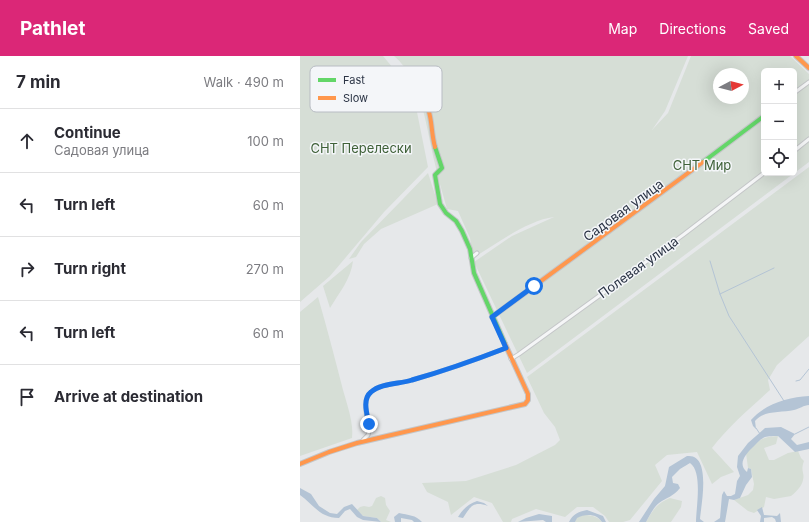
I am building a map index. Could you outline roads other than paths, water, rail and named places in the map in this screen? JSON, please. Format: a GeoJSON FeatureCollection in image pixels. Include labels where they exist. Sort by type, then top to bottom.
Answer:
{"type":"FeatureCollection","features":[{"type":"Feature","properties":{"kind":"street"},"geometry":{"type":"LineString","coordinates":[[796,56],[809,68]]}},
{"type":"Feature","properties":{"kind":"street"},"geometry":{"type":"LineString","coordinates":[[797,91],[809,82]]}},
{"type":"Feature","properties":{"kind":"street"},"geometry":{"type":"LineString","coordinates":[[300,464],[346,445],[363,440],[378,439],[525,404],[528,400],[528,394],[492,317],[474,273],[470,249],[462,231],[456,221],[446,213],[440,204],[435,175],[442,168],[435,147],[430,112]]}},
{"type":"Feature","properties":{"kind":"street","name":"Садовая улица"},"geometry":{"type":"LineString","coordinates":[[492,317],[656,198],[761,118]]}},
{"type":"Feature","properties":{"kind":"street"},"geometry":{"type":"LineString","coordinates":[[797,149],[809,139]]}},
{"type":"Feature","properties":{"kind":"street","name":"Полевая улица"},"geometry":{"type":"LineString","coordinates":[[511,359],[651,258],[761,175]]}},
{"type":"Feature","properties":{"kind":"street"},"geometry":{"type":"LineString","coordinates":[[471,258],[477,253]]}},
{"type":"Feature","properties":{"kind":"street"},"geometry":{"type":"LineString","coordinates":[[363,440],[368,435],[369,430],[366,401],[371,392],[381,387],[411,381],[461,365],[506,348]]}},
{"type":"Feature","properties":{"kind":"water"},"geometry":{"type":"Polygon","coordinates":[[[809,396],[809,405],[794,410],[768,413],[759,417],[755,421],[756,429],[753,426],[751,420],[757,414],[777,402],[809,396]]]}},
{"type":"Feature","properties":{"kind":"water"},"geometry":{"type":"Polygon","coordinates":[[[781,427],[795,434],[791,439],[797,445],[809,442],[809,449],[795,452],[778,436],[761,439],[747,453],[743,462],[744,469],[747,472],[748,468],[751,469],[752,477],[746,485],[740,498],[734,500],[729,499],[725,522],[714,522],[720,518],[722,495],[724,491],[727,496],[735,494],[737,481],[740,476],[737,467],[738,456],[748,443],[765,428],[781,427]]]}},
{"type":"Feature","properties":{"kind":"water"},"geometry":{"type":"Polygon","coordinates":[[[687,456],[695,457],[700,463],[703,492],[700,519],[704,522],[696,522],[698,482],[694,468],[690,463],[680,469],[672,477],[673,483],[678,484],[680,488],[670,497],[657,505],[646,522],[639,522],[654,499],[665,486],[669,467],[687,456]]]}},
{"type":"Feature","properties":{"kind":"water"},"geometry":{"type":"Polygon","coordinates":[[[300,488],[311,494],[319,506],[330,513],[337,514],[344,507],[352,504],[363,516],[377,518],[381,522],[363,520],[357,517],[350,509],[345,511],[339,518],[327,516],[300,495],[300,488]]]}},
{"type":"Feature","properties":{"kind":"water"},"geometry":{"type":"Polygon","coordinates":[[[477,501],[488,506],[476,504],[470,508],[463,518],[458,517],[466,507],[477,501]]]}},
{"type":"Feature","properties":{"kind":"water"},"geometry":{"type":"Polygon","coordinates":[[[762,507],[764,515],[777,516],[780,513],[781,522],[776,522],[772,517],[764,518],[764,522],[760,522],[761,516],[757,510],[762,507]]]}},
{"type":"Feature","properties":{"kind":"water"},"geometry":{"type":"Polygon","coordinates":[[[587,510],[603,516],[606,522],[602,522],[597,517],[590,515],[577,518],[575,522],[569,522],[576,514],[587,510]]]}},
{"type":"Feature","properties":{"kind":"water"},"geometry":{"type":"Polygon","coordinates":[[[399,513],[409,515],[422,522],[414,522],[412,520],[401,518],[401,522],[395,522],[394,517],[399,513]]]}},
{"type":"Feature","properties":{"kind":"water"},"geometry":{"type":"Polygon","coordinates":[[[539,514],[552,516],[552,522],[546,522],[543,520],[518,522],[526,518],[539,514]]]}},
{"type":"Feature","properties":{"kind":"waterway"},"geometry":{"type":"LineString","coordinates":[[710,261],[720,294],[729,316],[784,401]]}},
{"type":"Feature","properties":{"kind":"waterway"},"geometry":{"type":"LineString","coordinates":[[720,294],[774,268]]}},
{"type":"Feature","properties":{"kind":"waterway"},"geometry":{"type":"LineString","coordinates":[[796,381],[800,380],[809,369]]}},
{"type":"Feature","properties":{"kind":"waterway"},"geometry":{"type":"LineString","coordinates":[[795,434],[809,427]]}},
{"type":"Feature","properties":{"kind":"waterway"},"geometry":{"type":"LineString","coordinates":[[756,428],[760,434]]}},
{"type":"Feature","properties":{"kind":"park label","name":"СНТ Перелески"},"geometry":{"type":"Point","coordinates":[361,148]}},
{"type":"Feature","properties":{"kind":"park label","name":"СНТ Мир"},"geometry":{"type":"Point","coordinates":[702,165]}}]}
